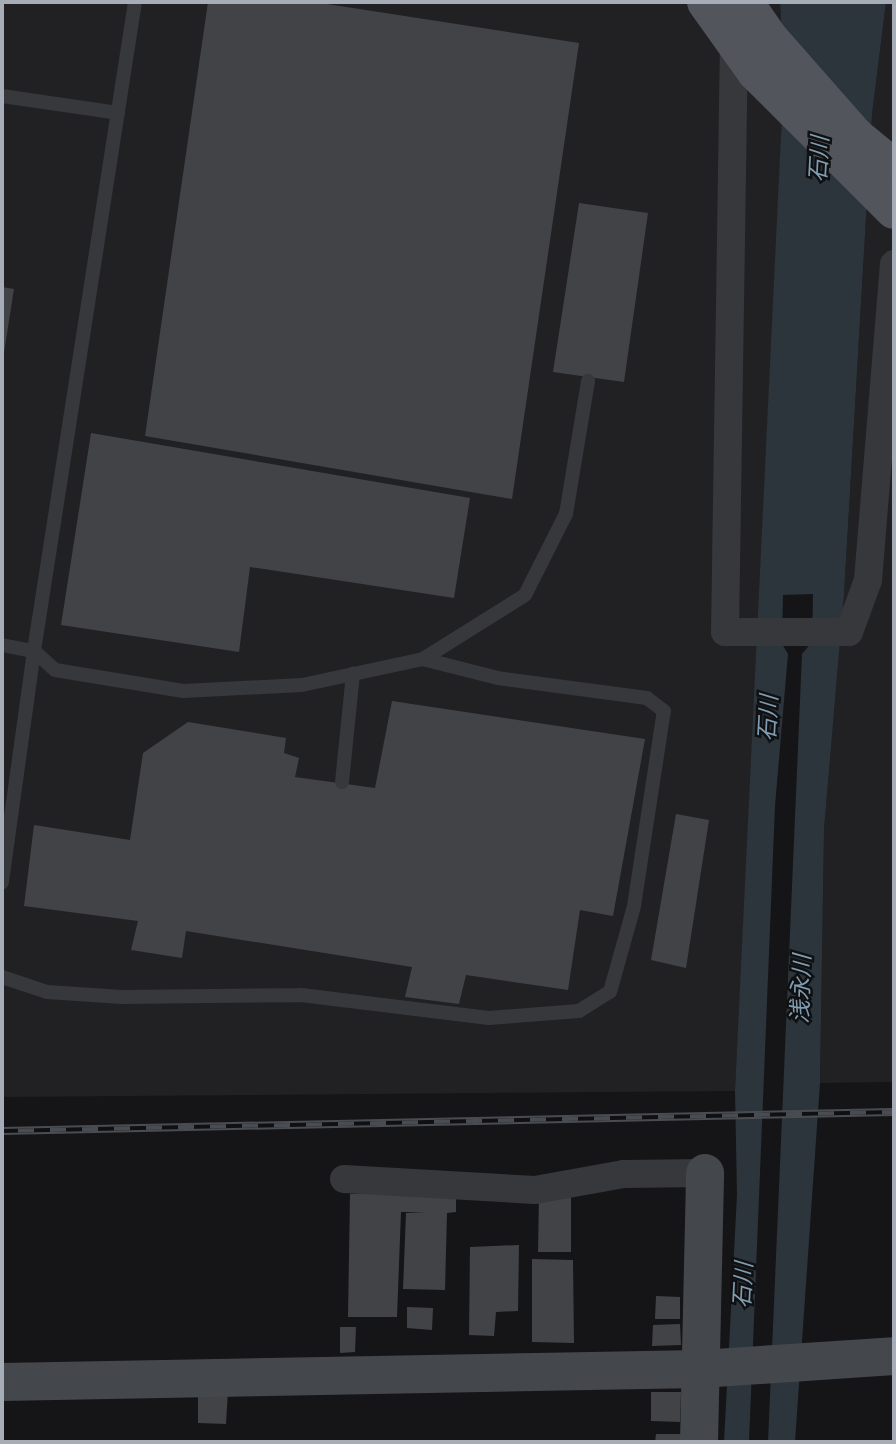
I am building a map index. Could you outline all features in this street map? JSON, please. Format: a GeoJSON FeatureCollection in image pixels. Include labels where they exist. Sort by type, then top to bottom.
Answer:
{"type":"FeatureCollection","features":[{"type":"Feature","properties":{"kind":"main road"},"geometry":{"type":"LineString","coordinates":[[706,2],[756,72],[894,210]]}},
{"type":"Feature","properties":{"kind":"main road"},"geometry":{"type":"LineString","coordinates":[[744,2],[769,38],[855,136],[894,168]]}},
{"type":"Feature","properties":{"kind":"street"},"geometry":{"type":"LineString","coordinates":[[733,2],[736,59],[725,632],[849,632],[868,580],[894,264]]}},
{"type":"Feature","properties":{"kind":"street"},"geometry":{"type":"LineString","coordinates":[[344,1179],[535,1191],[624,1174],[705,1173],[708,1368],[699,1442]]}},
{"type":"Feature","properties":{"kind":"street"},"geometry":{"type":"LineString","coordinates":[[2,1382],[708,1368],[804,1365],[894,1356]]}},
{"type":"Feature","properties":{"kind":"lane"},"geometry":{"type":"LineString","coordinates":[[2,883],[34,651],[135,2]]}},
{"type":"Feature","properties":{"kind":"lane"},"geometry":{"type":"LineString","coordinates":[[2,96],[118,113]]}},
{"type":"Feature","properties":{"kind":"lane"},"geometry":{"type":"LineString","coordinates":[[2,645],[34,651],[55,670],[183,691],[302,685],[423,659],[526,595],[566,514],[589,382]]}},
{"type":"Feature","properties":{"kind":"lane"},"geometry":{"type":"LineString","coordinates":[[2,977],[47,992],[122,997],[301,995],[489,1018],[579,1011],[610,992],[634,906],[664,711],[647,698],[498,678],[423,659]]}},
{"type":"Feature","properties":{"kind":"lane"},"geometry":{"type":"LineString","coordinates":[[342,782],[353,674]]}},
{"type":"Feature","properties":{"kind":"shaded area"},"geometry":{"type":"Polygon","coordinates":[[[2,2],[780,2],[784,73],[763,572],[735,1091],[2,1097],[2,2]]]}},
{"type":"Feature","properties":{"kind":"shaded area"},"geometry":{"type":"Polygon","coordinates":[[[886,2],[894,2],[894,1082],[820,1083],[824,830],[844,595],[872,115],[886,2]]]}},
{"type":"Feature","properties":{"kind":"water"},"geometry":{"type":"Polygon","coordinates":[[[780,2],[886,2],[872,115],[844,595],[824,830],[820,1083],[795,1442],[768,1442],[802,654],[812,642],[813,594],[783,595],[782,644],[788,654],[775,806],[749,1442],[724,1442],[737,1195],[735,1091],[784,73],[780,2]]]}},
{"type":"Feature","properties":{"kind":"building"},"geometry":{"type":"Polygon","coordinates":[[[208,2],[314,2],[579,43],[512,499],[145,436],[208,2]]]}},
{"type":"Feature","properties":{"kind":"building"},"geometry":{"type":"Polygon","coordinates":[[[579,203],[648,213],[624,382],[553,372],[579,203]]]}},
{"type":"Feature","properties":{"kind":"building"},"geometry":{"type":"Polygon","coordinates":[[[2,287],[14,289],[3,359],[2,359],[2,287]]]}},
{"type":"Feature","properties":{"kind":"building"},"geometry":{"type":"Polygon","coordinates":[[[91,433],[470,498],[454,598],[250,567],[239,652],[61,625],[91,433]]]}},
{"type":"Feature","properties":{"kind":"building"},"geometry":{"type":"Polygon","coordinates":[[[392,701],[645,739],[613,916],[580,910],[568,990],[466,975],[459,1004],[405,997],[412,967],[186,931],[182,958],[131,950],[138,921],[24,906],[34,825],[130,840],[143,753],[188,722],[286,738],[284,753],[299,758],[295,777],[375,788],[392,701]]]}},
{"type":"Feature","properties":{"kind":"building"},"geometry":{"type":"Polygon","coordinates":[[[676,814],[709,820],[686,968],[651,960],[676,814]]]}},
{"type":"Feature","properties":{"kind":"building"},"geometry":{"type":"Polygon","coordinates":[[[350,1194],[456,1194],[456,1212],[447,1213],[445,1290],[403,1289],[406,1213],[425,1212],[401,1212],[397,1317],[348,1317],[350,1194]]]}},
{"type":"Feature","properties":{"kind":"building"},"geometry":{"type":"Polygon","coordinates":[[[539,1197],[571,1197],[571,1252],[538,1252],[539,1197]]]}},
{"type":"Feature","properties":{"kind":"building"},"geometry":{"type":"Polygon","coordinates":[[[519,1245],[518,1311],[496,1312],[494,1336],[469,1335],[470,1247],[519,1245]]]}},
{"type":"Feature","properties":{"kind":"building"},"geometry":{"type":"Polygon","coordinates":[[[532,1259],[573,1260],[574,1343],[532,1342],[532,1259]]]}},
{"type":"Feature","properties":{"kind":"building"},"geometry":{"type":"Polygon","coordinates":[[[656,1296],[680,1297],[680,1319],[655,1319],[656,1296]]]}},
{"type":"Feature","properties":{"kind":"building"},"geometry":{"type":"Polygon","coordinates":[[[407,1307],[433,1308],[432,1330],[407,1328],[407,1307]]]}},
{"type":"Feature","properties":{"kind":"building"},"geometry":{"type":"Polygon","coordinates":[[[680,1324],[681,1345],[652,1346],[653,1325],[680,1324]]]}},
{"type":"Feature","properties":{"kind":"building"},"geometry":{"type":"Polygon","coordinates":[[[340,1327],[356,1327],[355,1352],[340,1353],[340,1327]]]}},
{"type":"Feature","properties":{"kind":"building"},"geometry":{"type":"Polygon","coordinates":[[[198,1390],[228,1390],[226,1424],[198,1423],[198,1390]]]}},
{"type":"Feature","properties":{"kind":"building"},"geometry":{"type":"Polygon","coordinates":[[[651,1392],[681,1392],[680,1422],[651,1421],[651,1392]]]}},
{"type":"Feature","properties":{"kind":"building"},"geometry":{"type":"Polygon","coordinates":[[[656,1434],[681,1434],[681,1442],[655,1442],[656,1434]]]}},
{"type":"Feature","properties":{"kind":"railway"},"geometry":{"type":"LineString","coordinates":[[2,1131],[894,1112]]}},
{"type":"Feature","properties":{"kind":"water label","name":"石川"},"geometry":{"type":"Point","coordinates":[818,159]}},
{"type":"Feature","properties":{"kind":"water label","name":"石川"},"geometry":{"type":"Point","coordinates":[767,718]}},
{"type":"Feature","properties":{"kind":"water label","name":"浅永川"},"geometry":{"type":"Point","coordinates":[800,989]}},
{"type":"Feature","properties":{"kind":"water label","name":"石川"},"geometry":{"type":"Point","coordinates":[742,1285]}}]}
